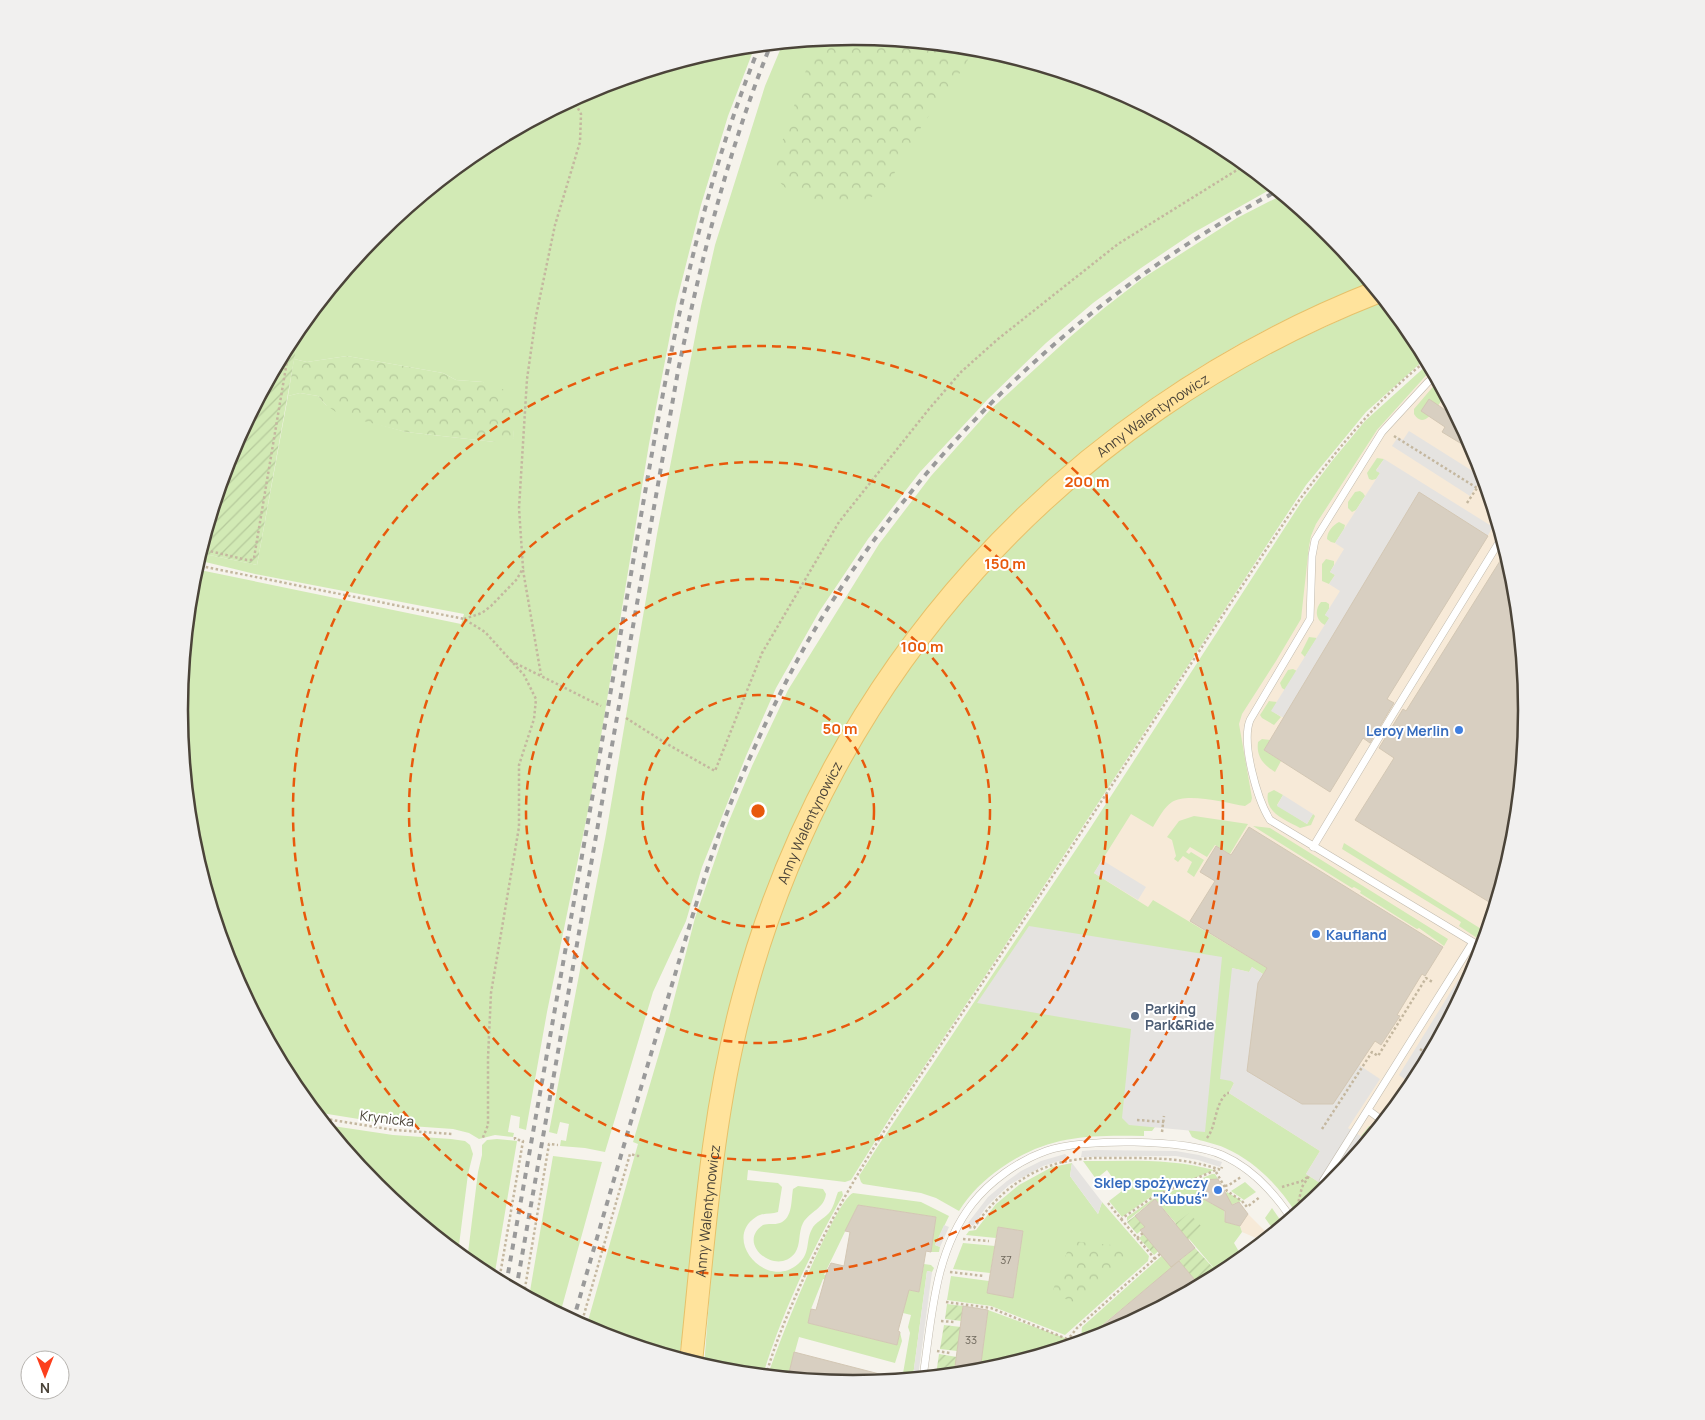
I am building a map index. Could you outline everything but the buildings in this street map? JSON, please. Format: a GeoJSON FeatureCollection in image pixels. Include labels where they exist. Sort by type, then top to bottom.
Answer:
{"type":"FeatureCollection","features":[{"type":"Feature","properties":{"kind":"main road","name":"Anny Walentynowicz"},"geometry":{"type":"LineString","coordinates":[[692,1355],[717,1121],[726,1071],[743,998],[766,920],[788,864],[816,803],[864,716],[912,645],[969,575],[1025,516],[1093,456],[1157,408],[1240,356],[1307,322],[1371,295]]}},
{"type":"Feature","properties":{"kind":"lane"},"geometry":{"type":"LineString","coordinates":[[1325,1178],[1473,942],[1270,820],[1263,809],[1256,790],[1248,746],[1247,728],[1267,689],[1310,619],[1312,556],[1315,540],[1384,430],[1430,381]]}},
{"type":"Feature","properties":{"kind":"lane"},"geometry":{"type":"LineString","coordinates":[[1314,847],[1497,546]]}},
{"type":"Feature","properties":{"kind":"lane"},"geometry":{"type":"LineString","coordinates":[[1368,1110],[1378,1117]]}},
{"type":"Feature","properties":{"kind":"lane"},"geometry":{"type":"LineString","coordinates":[[924,1371],[942,1260],[963,1217],[989,1185],[1016,1166],[1046,1151],[1073,1145],[1117,1143],[1173,1144],[1207,1149],[1222,1154],[1238,1163],[1261,1180],[1290,1211]]}},
{"type":"Feature","properties":{"kind":"path"},"geometry":{"type":"LineString","coordinates":[[541,675],[523,568],[519,508],[528,379],[536,316],[554,225],[580,142],[581,114],[577,106]]}},
{"type":"Feature","properties":{"kind":"path"},"geometry":{"type":"LineString","coordinates":[[626,718],[667,744],[715,770],[762,653],[840,522],[929,409],[955,380],[998,339],[1118,244],[1239,169]]}},
{"type":"Feature","properties":{"kind":"path"},"geometry":{"type":"LineString","coordinates":[[207,550],[247,560],[254,558],[288,360]]}},
{"type":"Feature","properties":{"kind":"path"},"geometry":{"type":"LineString","coordinates":[[768,1369],[774,1346],[822,1239],[893,1117],[1300,499],[1369,413],[1421,366]]}},
{"type":"Feature","properties":{"kind":"path"},"geometry":{"type":"LineString","coordinates":[[1384,430],[1477,488],[1467,503]]}},
{"type":"Feature","properties":{"kind":"path"},"geometry":{"type":"LineString","coordinates":[[203,566],[464,619],[485,632],[524,675],[536,699],[534,719],[519,765],[519,827],[491,994],[488,1058],[488,1125],[482,1140]]}},
{"type":"Feature","properties":{"kind":"path"},"geometry":{"type":"LineString","coordinates":[[464,619],[482,613],[491,606],[517,580],[523,568]]}},
{"type":"Feature","properties":{"kind":"path"},"geometry":{"type":"LineString","coordinates":[[509,660],[601,706]]}},
{"type":"Feature","properties":{"kind":"path"},"geometry":{"type":"LineString","coordinates":[[1322,1129],[1372,1052],[1378,1056],[1426,978],[1436,984]]}},
{"type":"Feature","properties":{"kind":"path"},"geometry":{"type":"LineString","coordinates":[[1204,1142],[1214,1125],[1222,1098],[1226,1093],[1229,1093]]}},
{"type":"Feature","properties":{"kind":"path","name":"Krynicka"},"geometry":{"type":"LineString","coordinates":[[329,1119],[394,1130],[452,1134]]}},
{"type":"Feature","properties":{"kind":"path"},"geometry":{"type":"LineString","coordinates":[[1137,1120],[1164,1122]]}},
{"type":"Feature","properties":{"kind":"path"},"geometry":{"type":"LineString","coordinates":[[500,1274],[523,1141],[515,1139],[515,1137]]}},
{"type":"Feature","properties":{"kind":"path"},"geometry":{"type":"LineString","coordinates":[[525,1289],[549,1144],[558,1145]]}},
{"type":"Feature","properties":{"kind":"path"},"geometry":{"type":"LineString","coordinates":[[583,1317],[630,1154],[638,1156],[638,1154]]}},
{"type":"Feature","properties":{"kind":"path"},"geometry":{"type":"LineString","coordinates":[[959,1246],[968,1227],[974,1228],[989,1208],[1011,1187],[1034,1173],[1056,1164],[1076,1159],[1167,1158],[1188,1161],[1217,1170],[1228,1190],[1247,1207],[1264,1194]]}},
{"type":"Feature","properties":{"kind":"path"},"geometry":{"type":"LineString","coordinates":[[1121,1219],[1153,1197],[1221,1170],[1223,1164],[1228,1167]]}},
{"type":"Feature","properties":{"kind":"path"},"geometry":{"type":"LineString","coordinates":[[1225,1186],[1242,1176],[1238,1172]]}},
{"type":"Feature","properties":{"kind":"path"},"geometry":{"type":"LineString","coordinates":[[1279,1188],[1302,1182],[1309,1176],[1302,1187],[1296,1205]]}},
{"type":"Feature","properties":{"kind":"path"},"geometry":{"type":"LineString","coordinates":[[1108,1203],[1155,1259]]}},
{"type":"Feature","properties":{"kind":"path"},"geometry":{"type":"LineString","coordinates":[[1137,1238],[1142,1233]]}},
{"type":"Feature","properties":{"kind":"path"},"geometry":{"type":"LineString","coordinates":[[962,1239],[989,1241]]}},
{"type":"Feature","properties":{"kind":"path"},"geometry":{"type":"LineString","coordinates":[[945,1294],[944,1302],[992,1308],[1068,1338],[1160,1254]]}},
{"type":"Feature","properties":{"kind":"path"},"geometry":{"type":"LineString","coordinates":[[948,1278],[950,1272],[984,1276]]}},
{"type":"Feature","properties":{"kind":"path"},"geometry":{"type":"LineString","coordinates":[[940,1328],[941,1321],[954,1322]]}},
{"type":"Feature","properties":{"kind":"path"},"geometry":{"type":"LineString","coordinates":[[936,1359],[938,1343]]}},
{"type":"Feature","properties":{"kind":"path"},"geometry":{"type":"LineString","coordinates":[[937,1351],[950,1353]]}},
{"type":"Feature","properties":{"kind":"shaded area"},"geometry":{"type":"Polygon","coordinates":[[[1426,375],[1449,416],[1467,456],[1495,538],[1505,580],[1512,623],[1516,667],[1518,710],[1516,753],[1512,797],[1505,840],[1495,882],[1467,964],[1449,1004],[1428,1043],[1380,1115],[1316,1186],[1032,921],[1122,786],[1229,727],[1316,524],[1377,430],[1426,375]]]}},
{"type":"Feature","properties":{"kind":"shaded area"},"geometry":{"type":"Polygon","coordinates":[[[1409,431],[1473,471],[1478,484],[1470,496],[1392,446],[1398,437],[1403,440],[1409,431]]]}},
{"type":"Feature","properties":{"kind":"shaded area"},"geometry":{"type":"Polygon","coordinates":[[[1384,459],[1491,526],[1492,529],[1330,792],[1264,750],[1284,718],[1271,711],[1329,618],[1325,615],[1340,591],[1329,584],[1335,575],[1330,572],[1344,549],[1335,543],[1380,473],[1376,471],[1384,459]]]}},
{"type":"Feature","properties":{"kind":"shaded area"},"geometry":{"type":"Polygon","coordinates":[[[1283,795],[1313,814],[1307,824],[1277,806],[1283,795]]]}},
{"type":"Feature","properties":{"kind":"shaded area"},"geometry":{"type":"Polygon","coordinates":[[[1102,860],[1146,887],[1138,900],[1094,873],[1102,860]]]}},
{"type":"Feature","properties":{"kind":"shaded area","name":"Parking Park&Ride"},"geometry":{"type":"Polygon","coordinates":[[[1029,926],[1222,957],[1205,1132],[1129,1125],[1122,1118],[1131,1029],[977,1003],[1029,926]]]}},
{"type":"Feature","properties":{"kind":"shaded area"},"geometry":{"type":"Polygon","coordinates":[[[1252,967],[1371,1046],[1359,1065],[1380,1079],[1348,1128],[1362,1137],[1320,1183],[1306,1174],[1320,1151],[1229,1093],[1234,1083],[1220,1079],[1232,968],[1249,972],[1252,967]]]}},
{"type":"Feature","properties":{"kind":"shaded area"},"geometry":{"type":"Polygon","coordinates":[[[1458,980],[1459,981],[1428,1043],[1405,1079],[1399,1075],[1458,980]]]}},
{"type":"Feature","properties":{"kind":"shaded area"},"geometry":{"type":"Polygon","coordinates":[[[1082,1151],[1176,1151],[1222,1162],[1220,1167],[1176,1156],[1081,1157],[1082,1151]]]}},
{"type":"Feature","properties":{"kind":"shaded area"},"geometry":{"type":"Polygon","coordinates":[[[1065,1154],[1069,1158],[1043,1166],[1009,1185],[987,1206],[973,1226],[968,1223],[988,1197],[1021,1171],[1041,1161],[1065,1154]]]}},
{"type":"Feature","properties":{"kind":"shaded area"},"geometry":{"type":"Polygon","coordinates":[[[1072,1163],[1102,1202],[1098,1214],[1070,1176],[1072,1163]]]}},
{"type":"Feature","properties":{"kind":"shaded area"},"geometry":{"type":"Polygon","coordinates":[[[1248,1214],[1265,1231],[1256,1238],[1242,1232],[1240,1226],[1248,1214]]]}},
{"type":"Feature","properties":{"kind":"shaded area"},"geometry":{"type":"Polygon","coordinates":[[[944,1225],[949,1227],[940,1247],[935,1245],[944,1225]]]}},
{"type":"Feature","properties":{"kind":"shaded area"},"geometry":{"type":"Polygon","coordinates":[[[927,1271],[932,1272],[919,1371],[914,1372],[927,1271]]]}},
{"type":"Feature","properties":{"kind":"green space"},"geometry":{"type":"Polygon","coordinates":[[[809,46],[896,46],[982,58],[1066,80],[1147,114],[1185,134],[1222,157],[1268,191],[1193,233],[1141,268],[1093,303],[1046,343],[988,399],[920,472],[868,539],[819,612],[776,688],[746,756],[702,867],[686,921],[653,992],[605,1152],[560,1146],[561,1140],[566,1141],[569,1124],[560,1122],[557,1134],[549,1132],[606,834],[657,534],[701,306],[715,245],[765,86],[780,49],[809,46]]]}},
{"type":"Feature","properties":{"kind":"green space"},"geometry":{"type":"Polygon","coordinates":[[[814,46],[896,46],[970,56],[963,69],[920,129],[887,186],[860,205],[834,205],[788,191],[774,176],[780,148],[814,46]]]}},
{"type":"Feature","properties":{"kind":"green space"},"geometry":{"type":"Polygon","coordinates":[[[752,53],[728,116],[701,205],[676,304],[649,444],[592,791],[547,1012],[526,1130],[519,1128],[520,1117],[511,1115],[508,1132],[514,1133],[513,1137],[495,1135],[479,1139],[469,1133],[453,1129],[396,1125],[324,1113],[277,1042],[256,1004],[238,964],[210,882],[200,840],[193,797],[189,753],[189,667],[193,623],[202,571],[461,624],[464,614],[255,574],[204,562],[206,554],[257,565],[288,396],[300,393],[318,396],[326,405],[374,423],[406,432],[495,442],[514,438],[512,421],[483,382],[456,380],[443,373],[347,356],[307,362],[294,359],[296,347],[325,305],[382,240],[448,182],[483,157],[520,134],[558,114],[639,80],[680,68],[752,53]]]}},
{"type":"Feature","properties":{"kind":"green space"},"geometry":{"type":"Polygon","coordinates":[[[1276,198],[1323,240],[1364,286],[1301,312],[1234,347],[1170,386],[1109,430],[1051,478],[997,530],[946,585],[900,644],[846,727],[800,814],[762,906],[746,953],[732,1000],[680,1352],[639,1340],[588,1320],[638,1144],[633,1142],[666,1030],[695,918],[726,828],[752,766],[788,690],[879,544],[931,476],[989,411],[1103,309],[1143,278],[1237,218],[1276,198]]]}},
{"type":"Feature","properties":{"kind":"green space"},"geometry":{"type":"Polygon","coordinates":[[[1378,303],[1419,364],[1366,412],[1306,485],[987,973],[891,1116],[851,1180],[845,1182],[748,1170],[747,1180],[778,1183],[782,1187],[778,1212],[756,1217],[746,1227],[743,1238],[746,1250],[753,1260],[764,1268],[776,1272],[789,1270],[801,1261],[806,1254],[813,1227],[831,1211],[838,1192],[842,1191],[843,1195],[798,1283],[779,1328],[765,1369],[705,1358],[717,1197],[727,1117],[758,977],[798,865],[852,757],[912,664],[981,577],[1082,478],[1157,420],[1251,361],[1378,303]]]}},
{"type":"Feature","properties":{"kind":"green space"},"geometry":{"type":"Polygon","coordinates":[[[296,347],[257,565],[206,554],[223,496],[238,456],[256,416],[296,347]]]}},
{"type":"Feature","properties":{"kind":"green space"},"geometry":{"type":"Polygon","coordinates":[[[347,356],[443,373],[456,380],[483,382],[505,390],[512,401],[514,438],[508,442],[495,442],[406,432],[340,415],[326,405],[318,396],[300,393],[288,396],[294,359],[307,362],[347,356]]]}},
{"type":"Feature","properties":{"kind":"green space"},"geometry":{"type":"Polygon","coordinates":[[[1422,369],[1426,375],[1377,430],[1316,524],[1311,536],[1301,619],[1242,714],[1239,724],[1252,798],[1251,802],[1245,806],[1207,799],[1179,799],[1166,807],[1153,827],[1131,814],[1094,873],[1148,907],[1153,900],[1267,968],[1263,974],[1252,967],[1249,972],[1232,968],[1232,1081],[1234,1083],[1229,1093],[1320,1151],[1306,1174],[1320,1183],[1293,1208],[1274,1184],[1247,1160],[1221,1146],[1192,1137],[1134,1025],[1153,1126],[1155,1127],[1152,1131],[1144,1131],[1144,1136],[1105,1136],[1070,1139],[1035,1149],[1018,1157],[989,1177],[963,1204],[959,1211],[936,1198],[921,1193],[863,1184],[859,1176],[878,1146],[1089,830],[1302,501],[1365,421],[1422,369]]]}},
{"type":"Feature","properties":{"kind":"green space"},"geometry":{"type":"Polygon","coordinates":[[[1433,387],[1441,402],[1431,415],[1422,420],[1418,419],[1414,414],[1414,409],[1433,387]]]}},
{"type":"Feature","properties":{"kind":"green space"},"geometry":{"type":"Polygon","coordinates":[[[1377,458],[1384,459],[1376,470],[1380,473],[1376,479],[1372,480],[1369,479],[1367,473],[1377,458]]]}},
{"type":"Feature","properties":{"kind":"green space"},"geometry":{"type":"Polygon","coordinates":[[[1360,491],[1365,496],[1356,510],[1352,512],[1348,508],[1348,502],[1355,492],[1360,491]]]}},
{"type":"Feature","properties":{"kind":"green space"},"geometry":{"type":"Polygon","coordinates":[[[1339,522],[1345,525],[1344,529],[1335,543],[1331,542],[1327,539],[1328,534],[1339,522]]]}},
{"type":"Feature","properties":{"kind":"green space"},"geometry":{"type":"Polygon","coordinates":[[[1326,559],[1334,561],[1330,572],[1335,575],[1329,584],[1322,581],[1322,564],[1326,559]]]}},
{"type":"Feature","properties":{"kind":"green space"},"geometry":{"type":"Polygon","coordinates":[[[1321,602],[1329,604],[1329,609],[1325,615],[1330,618],[1325,625],[1317,615],[1317,608],[1321,602]]]}},
{"type":"Feature","properties":{"kind":"green space"},"geometry":{"type":"Polygon","coordinates":[[[1309,637],[1317,638],[1305,657],[1301,653],[1309,637]]]}},
{"type":"Feature","properties":{"kind":"green space"},"geometry":{"type":"Polygon","coordinates":[[[1293,669],[1297,671],[1285,690],[1280,683],[1288,670],[1293,669]]]}},
{"type":"Feature","properties":{"kind":"green space"},"geometry":{"type":"Polygon","coordinates":[[[1269,701],[1277,702],[1272,711],[1281,717],[1274,725],[1260,715],[1269,701]]]}},
{"type":"Feature","properties":{"kind":"green space"},"geometry":{"type":"Polygon","coordinates":[[[1262,739],[1270,740],[1264,750],[1281,761],[1275,772],[1264,763],[1258,752],[1258,742],[1262,739]]]}},
{"type":"Feature","properties":{"kind":"green space"},"geometry":{"type":"Polygon","coordinates":[[[1274,790],[1283,795],[1277,805],[1307,824],[1313,814],[1315,816],[1311,825],[1300,828],[1277,815],[1269,806],[1268,800],[1268,793],[1274,790]]]}},
{"type":"Feature","properties":{"kind":"green space"},"geometry":{"type":"Polygon","coordinates":[[[1194,816],[1248,824],[1230,854],[1215,845],[1207,857],[1190,847],[1186,852],[1189,854],[1191,852],[1204,860],[1194,877],[1187,872],[1192,862],[1183,856],[1178,862],[1174,859],[1176,856],[1172,840],[1167,837],[1179,821],[1194,816]]]}},
{"type":"Feature","properties":{"kind":"green space"},"geometry":{"type":"Polygon","coordinates":[[[1253,826],[1270,828],[1448,939],[1444,946],[1419,928],[1417,929],[1360,893],[1361,891],[1354,887],[1352,888],[1253,826]]]}},
{"type":"Feature","properties":{"kind":"green space"},"geometry":{"type":"Polygon","coordinates":[[[1344,843],[1480,928],[1477,938],[1459,926],[1461,922],[1342,849],[1344,843]]]}},
{"type":"Feature","properties":{"kind":"green space"},"geometry":{"type":"Polygon","coordinates":[[[335,1126],[393,1135],[465,1141],[470,1145],[473,1154],[468,1174],[459,1246],[414,1210],[382,1180],[335,1126]]]}},
{"type":"Feature","properties":{"kind":"green space"},"geometry":{"type":"Polygon","coordinates":[[[487,1140],[517,1141],[495,1271],[468,1252],[482,1145],[487,1140]]]}},
{"type":"Feature","properties":{"kind":"green space"},"geometry":{"type":"Polygon","coordinates":[[[553,1156],[602,1162],[562,1308],[530,1291],[553,1156]]]}},
{"type":"Feature","properties":{"kind":"green space"},"geometry":{"type":"Polygon","coordinates":[[[1083,1161],[1165,1162],[1214,1170],[1152,1196],[1122,1217],[1109,1201],[1122,1191],[1107,1170],[1096,1179],[1083,1161]]]}},
{"type":"Feature","properties":{"kind":"green space"},"geometry":{"type":"Polygon","coordinates":[[[1072,1163],[1070,1176],[1098,1214],[1102,1202],[1149,1256],[1148,1261],[1065,1335],[991,1306],[947,1300],[951,1276],[989,1281],[987,1293],[1013,1297],[1023,1231],[998,1227],[996,1238],[966,1235],[969,1231],[976,1230],[996,1204],[1019,1185],[1052,1167],[1072,1163]]]}},
{"type":"Feature","properties":{"kind":"green space"},"geometry":{"type":"Polygon","coordinates":[[[1215,1174],[1218,1179],[1202,1181],[1200,1197],[1214,1205],[1227,1192],[1242,1201],[1224,1207],[1225,1222],[1240,1226],[1242,1232],[1234,1243],[1239,1251],[1214,1268],[1155,1199],[1127,1221],[1127,1217],[1153,1199],[1215,1174]]]}},
{"type":"Feature","properties":{"kind":"green space"},"geometry":{"type":"Polygon","coordinates":[[[1245,1182],[1256,1192],[1244,1200],[1231,1191],[1245,1182]]]}},
{"type":"Feature","properties":{"kind":"green space"},"geometry":{"type":"Polygon","coordinates":[[[798,1186],[823,1189],[826,1194],[825,1199],[820,1207],[803,1223],[795,1253],[787,1259],[770,1260],[756,1249],[754,1241],[756,1233],[763,1225],[778,1224],[784,1221],[791,1208],[793,1189],[798,1186]]]}},
{"type":"Feature","properties":{"kind":"green space"},"geometry":{"type":"Polygon","coordinates":[[[853,1193],[921,1202],[949,1216],[935,1245],[940,1247],[939,1252],[931,1252],[936,1217],[858,1205],[824,1275],[919,1292],[924,1264],[931,1265],[934,1268],[932,1272],[927,1271],[914,1372],[903,1373],[911,1315],[903,1313],[906,1300],[823,1279],[811,1309],[808,1323],[897,1345],[900,1332],[902,1341],[895,1363],[799,1337],[789,1372],[770,1369],[820,1247],[845,1202],[853,1193]]]}},
{"type":"Feature","properties":{"kind":"green space"},"geometry":{"type":"Polygon","coordinates":[[[1272,1208],[1280,1219],[1271,1227],[1265,1218],[1272,1208]]]}},
{"type":"Feature","properties":{"kind":"green space"},"geometry":{"type":"Polygon","coordinates":[[[1189,1213],[1203,1228],[1188,1240],[1175,1224],[1189,1213]]]}},
{"type":"Feature","properties":{"kind":"green space"},"geometry":{"type":"Polygon","coordinates":[[[1135,1216],[1145,1227],[1137,1234],[1127,1222],[1135,1216]]]}},
{"type":"Feature","properties":{"kind":"green space"},"geometry":{"type":"Polygon","coordinates":[[[1148,1231],[1162,1248],[1154,1255],[1139,1238],[1148,1231]]]}},
{"type":"Feature","properties":{"kind":"green space"},"geometry":{"type":"Polygon","coordinates":[[[1071,1241],[1118,1247],[1128,1260],[1077,1307],[1053,1290],[1071,1241]]]}},
{"type":"Feature","properties":{"kind":"green space"},"geometry":{"type":"Polygon","coordinates":[[[963,1243],[995,1246],[990,1273],[953,1269],[963,1243]]]}},
{"type":"Feature","properties":{"kind":"green space"},"geometry":{"type":"Polygon","coordinates":[[[1195,1248],[1214,1268],[1195,1280],[1179,1261],[1195,1248]]]}},
{"type":"Feature","properties":{"kind":"green space"},"geometry":{"type":"Polygon","coordinates":[[[1166,1252],[1176,1264],[1100,1327],[1081,1334],[1082,1327],[1166,1252]]]}},
{"type":"Feature","properties":{"kind":"green space"},"geometry":{"type":"Polygon","coordinates":[[[947,1304],[963,1306],[961,1321],[945,1319],[947,1304]]]}},
{"type":"Feature","properties":{"kind":"green space"},"geometry":{"type":"Polygon","coordinates":[[[988,1310],[1065,1338],[1064,1341],[1025,1352],[981,1362],[988,1310]]]}},
{"type":"Feature","properties":{"kind":"green space"},"geometry":{"type":"Polygon","coordinates":[[[944,1325],[961,1327],[957,1351],[940,1349],[944,1325]]]}},
{"type":"Feature","properties":{"kind":"green space"},"geometry":{"type":"Polygon","coordinates":[[[939,1354],[957,1357],[955,1366],[937,1369],[939,1354]]]}},
{"type":"Feature","properties":{"kind":"railway"},"geometry":{"type":"LineString","coordinates":[[517,1284],[678,371],[696,288],[717,206],[742,124],[768,51]]}},
{"type":"Feature","properties":{"kind":"railway"},"geometry":{"type":"LineString","coordinates":[[507,1278],[648,474],[676,329],[712,185],[734,114],[757,52]]}},
{"type":"Feature","properties":{"kind":"railway"},"geometry":{"type":"LineString","coordinates":[[575,1314],[646,1071],[712,856],[731,804],[764,726],[808,641],[852,571],[901,504],[954,442],[1011,383],[1072,329],[1137,279],[1205,233],[1272,194]]}},
{"type":"Feature","properties":{"kind":"place","name":"Leroy Merlin"},"geometry":{"type":"Point","coordinates":[1459,730]}},
{"type":"Feature","properties":{"kind":"place","name":"Kaufland"},"geometry":{"type":"Point","coordinates":[1316,934]}},
{"type":"Feature","properties":{"kind":"place","name":"Parking Park&Ride"},"geometry":{"type":"Point","coordinates":[1135,1016]}},
{"type":"Feature","properties":{"kind":"place","name":"Sklep spożywczy \"Kubuś\""},"geometry":{"type":"Point","coordinates":[1218,1190]}}]}
